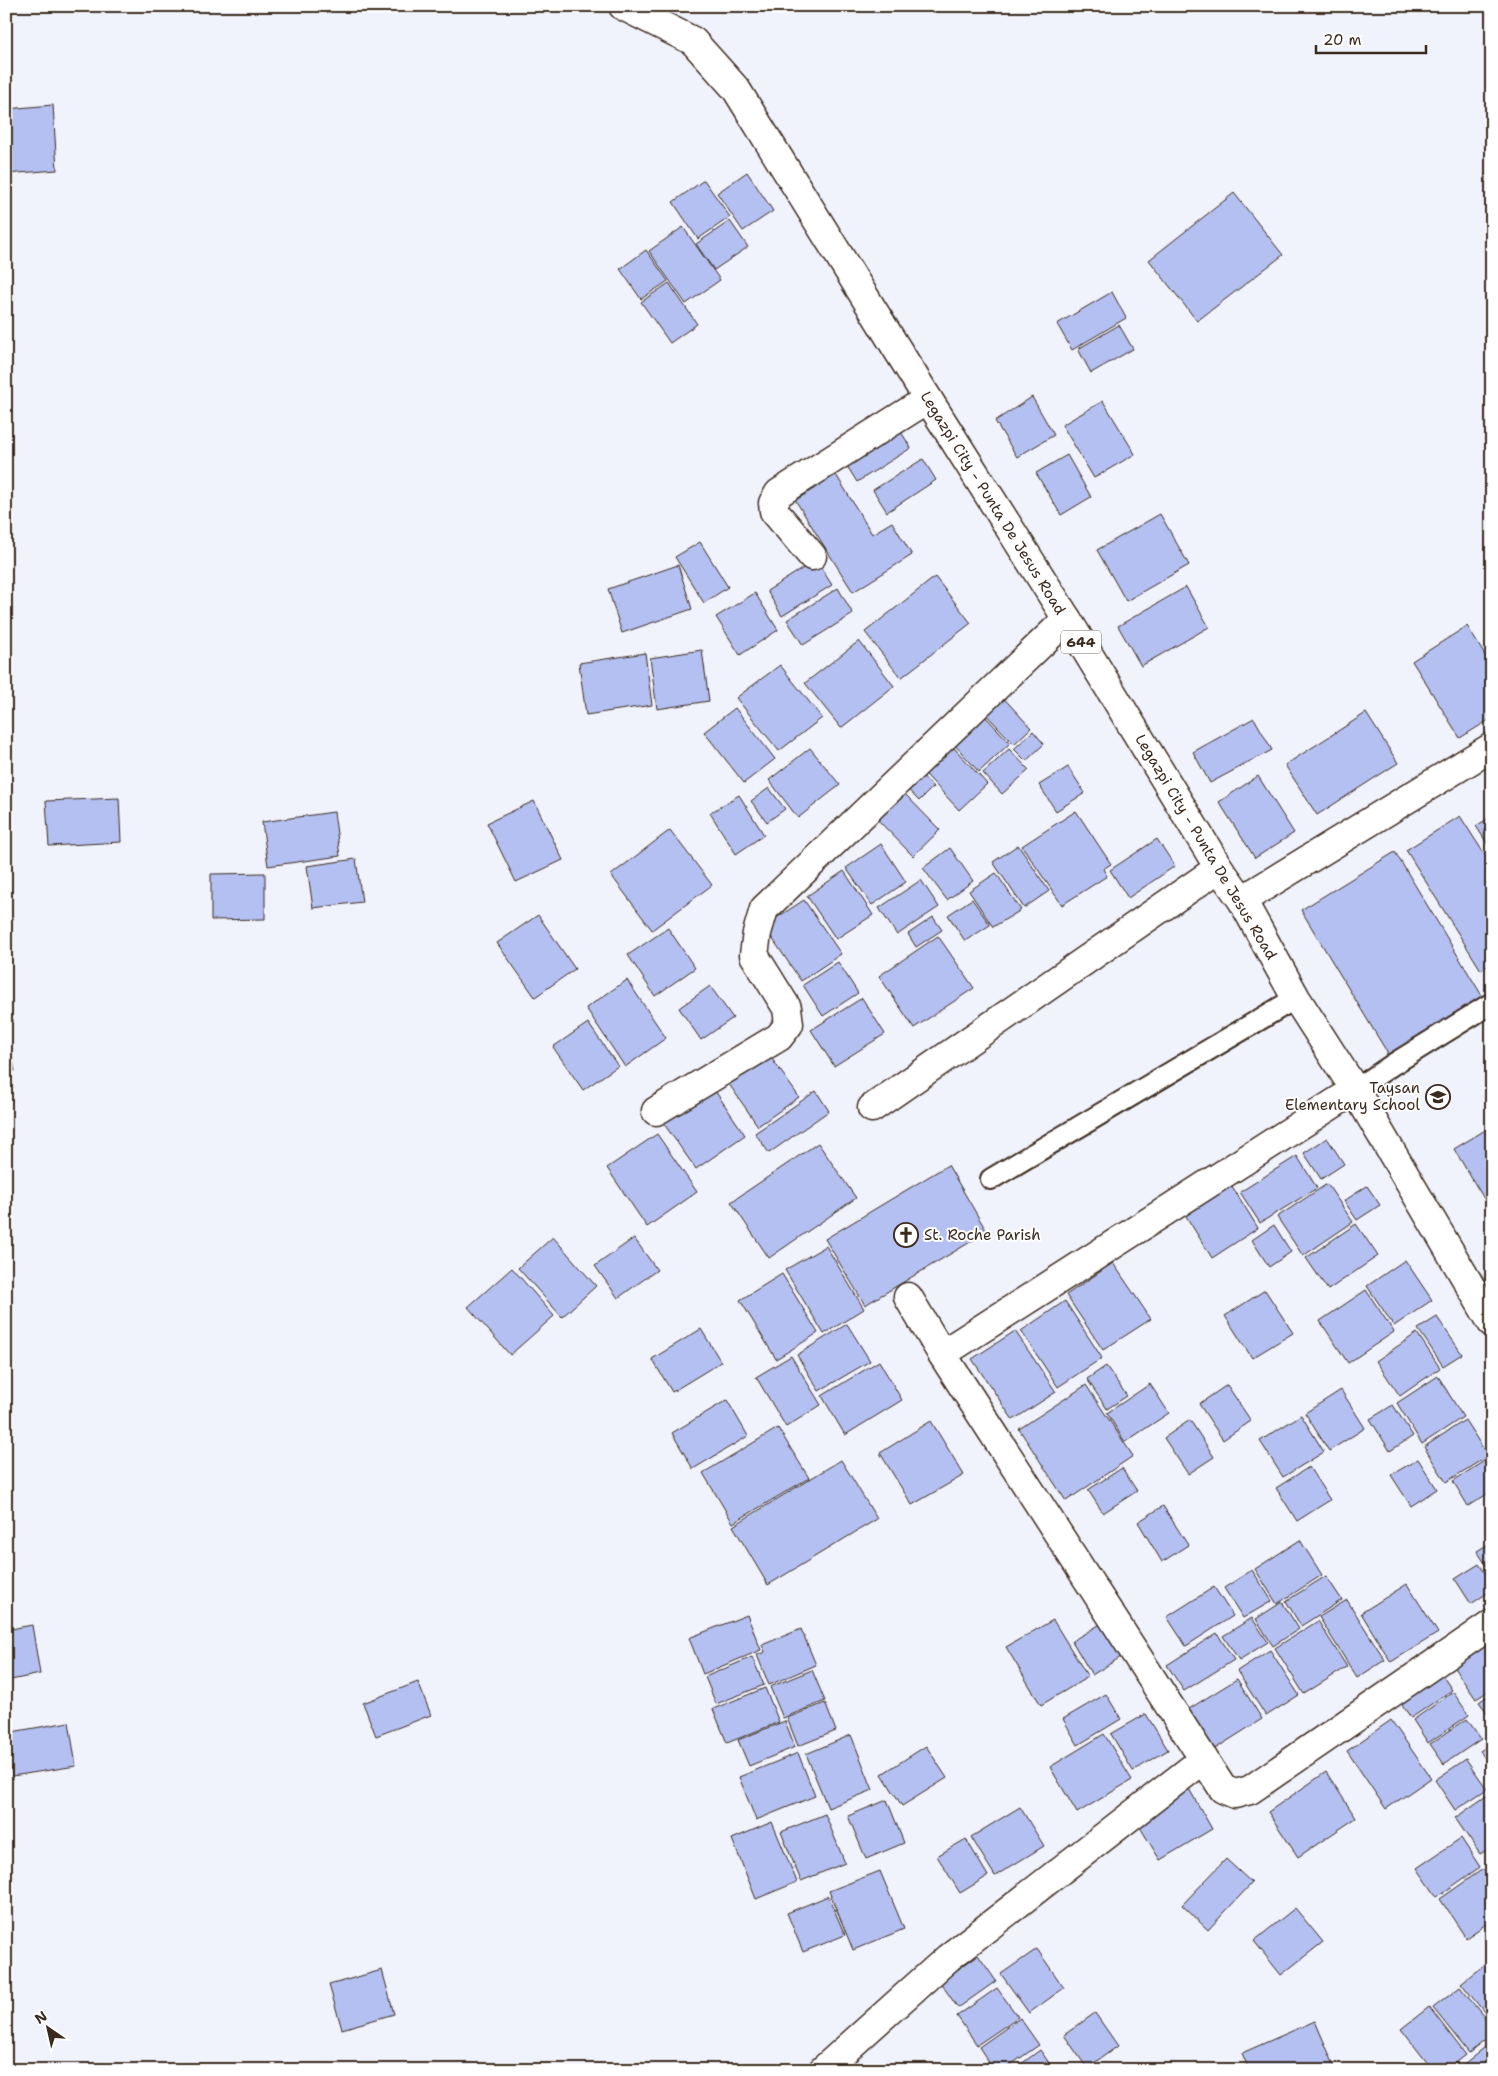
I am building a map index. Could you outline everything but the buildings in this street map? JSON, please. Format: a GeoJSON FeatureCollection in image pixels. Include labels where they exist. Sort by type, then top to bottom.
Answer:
{"type":"FeatureCollection","features":[{"type":"Feature","properties":{"kind":"street","name":"Legazpi City - Punta De Jesus Road"},"geometry":{"type":"LineString","coordinates":[[623,6],[693,40],[736,89],[928,399],[1067,618],[1219,868],[1242,900],[1296,998],[1355,1090],[1492,1323]]}},
{"type":"Feature","properties":{"kind":"street"},"geometry":{"type":"LineString","coordinates":[[812,556],[774,511],[773,503],[779,493],[928,399]]}},
{"type":"Feature","properties":{"kind":"street"},"geometry":{"type":"LineString","coordinates":[[656,1111],[778,1037],[789,1024],[787,1008],[754,954],[757,933],[764,909],[1067,618]]}},
{"type":"Feature","properties":{"kind":"street"},"geometry":{"type":"LineString","coordinates":[[1242,900],[1492,747]]}},
{"type":"Feature","properties":{"kind":"street"},"geometry":{"type":"LineString","coordinates":[[872,1108],[1219,868]]}},
{"type":"Feature","properties":{"kind":"street"},"geometry":{"type":"LineString","coordinates":[[942,1354],[1355,1090]]}},
{"type":"Feature","properties":{"kind":"street"},"geometry":{"type":"LineString","coordinates":[[908,1297],[942,1354],[1223,1789],[1235,1794],[1250,1790],[1492,1624]]}},
{"type":"Feature","properties":{"kind":"street"},"geometry":{"type":"LineString","coordinates":[[823,2070],[948,1958],[1204,1759]]}},
{"type":"Feature","properties":{"kind":"lane"},"geometry":{"type":"LineString","coordinates":[[991,1179],[1296,998]]}},
{"type":"Feature","properties":{"kind":"lane"},"geometry":{"type":"LineString","coordinates":[[1355,1090],[1492,1003]]}},
{"type":"Feature","properties":{"kind":"place","name":"Taysan Elementary School"},"geometry":{"type":"Point","coordinates":[1438,1097]}},
{"type":"Feature","properties":{"kind":"place","name":"St. Roche Parish"},"geometry":{"type":"Point","coordinates":[906,1235]}}]}
